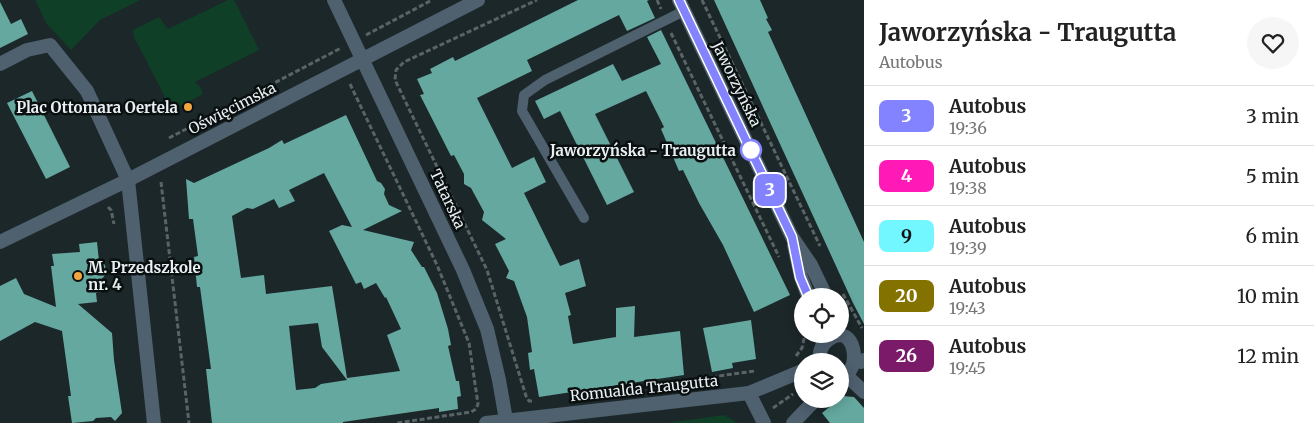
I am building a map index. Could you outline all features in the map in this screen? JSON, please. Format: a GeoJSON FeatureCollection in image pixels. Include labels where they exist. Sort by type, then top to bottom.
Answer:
{"type":"FeatureCollection","features":[{"type":"Feature","properties":{"kind":"street","name":"Tatarska"},"geometry":{"type":"LineString","coordinates":[[334,0],[364,59],[463,270],[487,328],[506,420]]}},
{"type":"Feature","properties":{"kind":"street","name":"Oświęcimska"},"geometry":{"type":"LineString","coordinates":[[0,242],[128,180],[478,0]]}},
{"type":"Feature","properties":{"kind":"street","name":"Jaworzyńska"},"geometry":{"type":"LineString","coordinates":[[681,5],[792,237],[811,265],[822,288]]}},
{"type":"Feature","properties":{"kind":"street"},"geometry":{"type":"LineString","coordinates":[[0,64],[27,50],[50,45],[87,91],[128,180],[154,423]]}},
{"type":"Feature","properties":{"kind":"street","name":"Jaworzyńska"},"geometry":{"type":"LineString","coordinates":[[792,237],[801,288]]}},
{"type":"Feature","properties":{"kind":"street"},"geometry":{"type":"LineString","coordinates":[[849,337],[860,348],[863,362],[849,374]]}},
{"type":"Feature","properties":{"kind":"street","name":"Romualda Traugutta"},"geometry":{"type":"LineString","coordinates":[[486,423],[749,393],[794,374]]}},
{"type":"Feature","properties":{"kind":"street"},"geometry":{"type":"LineString","coordinates":[[849,381],[864,392]]}},
{"type":"Feature","properties":{"kind":"street"},"geometry":{"type":"LineString","coordinates":[[749,393],[764,423]]}},
{"type":"Feature","properties":{"kind":"street"},"geometry":{"type":"LineString","coordinates":[[793,423],[807,408]]}},
{"type":"Feature","properties":{"kind":"lane"},"geometry":{"type":"LineString","coordinates":[[584,218],[522,111],[524,95],[544,80],[665,20],[681,5]]}},
{"type":"Feature","properties":{"kind":"path"},"geometry":{"type":"LineString","coordinates":[[168,138],[432,0]]}},
{"type":"Feature","properties":{"kind":"path"},"geometry":{"type":"LineString","coordinates":[[537,0],[404,62],[396,70],[396,80],[487,270],[526,396],[529,401],[537,401]]}},
{"type":"Feature","properties":{"kind":"path"},"geometry":{"type":"LineString","coordinates":[[657,0],[677,50],[780,261]]}},
{"type":"Feature","properties":{"kind":"path"},"geometry":{"type":"LineString","coordinates":[[702,0],[822,250]]}},
{"type":"Feature","properties":{"kind":"path"},"geometry":{"type":"LineString","coordinates":[[347,85],[351,84],[437,265],[469,343],[477,396],[478,404],[476,409],[471,412],[397,423]]}},
{"type":"Feature","properties":{"kind":"path"},"geometry":{"type":"LineString","coordinates":[[161,182],[189,423]]}},
{"type":"Feature","properties":{"kind":"path"},"geometry":{"type":"LineString","coordinates":[[107,207],[111,210],[115,232]]}},
{"type":"Feature","properties":{"kind":"path"},"geometry":{"type":"LineString","coordinates":[[839,286],[861,328],[864,330]]}},
{"type":"Feature","properties":{"kind":"path"},"geometry":{"type":"LineString","coordinates":[[635,388],[763,370]]}},
{"type":"Feature","properties":{"kind":"green space"},"geometry":{"type":"Polygon","coordinates":[[[35,0],[140,0],[100,20],[71,50],[46,23],[35,0]]]}},
{"type":"Feature","properties":{"kind":"green space"},"geometry":{"type":"Polygon","coordinates":[[[228,0],[234,0],[259,50],[195,82],[203,94],[168,112],[164,95],[134,37],[133,30],[159,17],[168,29],[228,0]]]}},
{"type":"Feature","properties":{"kind":"green space"},"geometry":{"type":"Polygon","coordinates":[[[724,415],[738,423],[667,423],[724,415]]]}},
{"type":"Feature","properties":{"kind":"building"},"geometry":{"type":"Polygon","coordinates":[[[578,0],[649,0],[647,1],[655,18],[627,31],[619,15],[527,60],[532,71],[477,98],[512,168],[534,157],[546,182],[524,193],[560,266],[579,259],[586,286],[565,293],[571,315],[568,316],[573,344],[616,337],[616,308],[635,306],[634,337],[680,331],[684,375],[539,397],[534,369],[530,370],[528,353],[532,352],[527,317],[514,281],[506,278],[509,271],[495,244],[506,239],[482,220],[484,212],[471,188],[464,184],[464,174],[454,155],[451,156],[420,95],[424,94],[417,79],[432,73],[430,69],[453,57],[455,61],[578,0]]]}},
{"type":"Feature","properties":{"kind":"building"},"geometry":{"type":"Polygon","coordinates":[[[714,0],[760,0],[772,30],[768,32],[864,242],[864,324],[849,294],[849,288],[846,288],[714,0]]]}},
{"type":"Feature","properties":{"kind":"building"},"geometry":{"type":"Polygon","coordinates":[[[0,2],[11,24],[21,19],[28,34],[0,48],[0,2]]]}},
{"type":"Feature","properties":{"kind":"building"},"geometry":{"type":"Polygon","coordinates":[[[661,30],[790,295],[754,312],[723,245],[683,170],[679,171],[661,129],[664,127],[646,91],[595,114],[634,192],[607,205],[560,111],[544,119],[535,101],[613,64],[622,81],[661,64],[647,37],[661,30]]]}},
{"type":"Feature","properties":{"kind":"building"},"geometry":{"type":"Polygon","coordinates":[[[32,91],[70,167],[46,179],[7,103],[32,91]]]}},
{"type":"Feature","properties":{"kind":"building"},"geometry":{"type":"Polygon","coordinates":[[[346,115],[377,181],[385,189],[384,194],[389,205],[402,211],[363,230],[414,242],[411,250],[422,267],[424,267],[437,293],[448,329],[451,345],[448,346],[456,381],[459,381],[461,396],[457,397],[458,409],[439,412],[439,408],[343,423],[212,423],[206,369],[211,369],[200,287],[197,287],[194,257],[198,256],[193,219],[189,219],[186,179],[194,183],[282,140],[284,144],[346,115]],[[324,173],[289,190],[295,201],[279,208],[274,199],[253,209],[247,208],[232,216],[241,278],[264,275],[266,294],[332,286],[347,378],[400,371],[387,335],[401,329],[386,297],[376,283],[364,289],[361,282],[356,284],[329,231],[342,225],[352,227],[324,173]],[[318,323],[289,326],[296,390],[315,388],[321,384],[347,380],[322,347],[318,323]]]}},
{"type":"Feature","properties":{"kind":"building"},"geometry":{"type":"Polygon","coordinates":[[[97,242],[99,261],[105,265],[106,274],[101,280],[102,292],[96,293],[97,302],[78,304],[112,333],[122,413],[115,421],[111,417],[72,423],[68,396],[71,396],[62,331],[35,322],[0,341],[0,286],[16,278],[24,294],[56,307],[51,266],[54,266],[52,254],[80,252],[79,244],[97,242]]]}},
{"type":"Feature","properties":{"kind":"building"},"geometry":{"type":"Polygon","coordinates":[[[751,320],[756,359],[732,363],[733,368],[712,372],[703,328],[751,320]]]}},
{"type":"Feature","properties":{"kind":"building"},"geometry":{"type":"Polygon","coordinates":[[[849,397],[854,397],[864,408],[864,423],[830,423],[822,413],[828,408],[849,408],[849,397]]]}},
{"type":"Feature","properties":{"kind":"bus line","name":"3"},"geometry":{"type":"LineString","coordinates":[[679,0],[792,237],[800,277],[805,288]]}},
{"type":"Feature","properties":{"kind":"place","name":"Plac Ottomara Oertela"},"geometry":{"type":"Point","coordinates":[188,107]}},
{"type":"Feature","properties":{"kind":"place","name":"Jaworzyńska - Traugutta"},"geometry":{"type":"Point","coordinates":[751,150]}},
{"type":"Feature","properties":{"kind":"place","name":"M. Przedszkole nr. 4"},"geometry":{"type":"Point","coordinates":[78,276]}}]}
